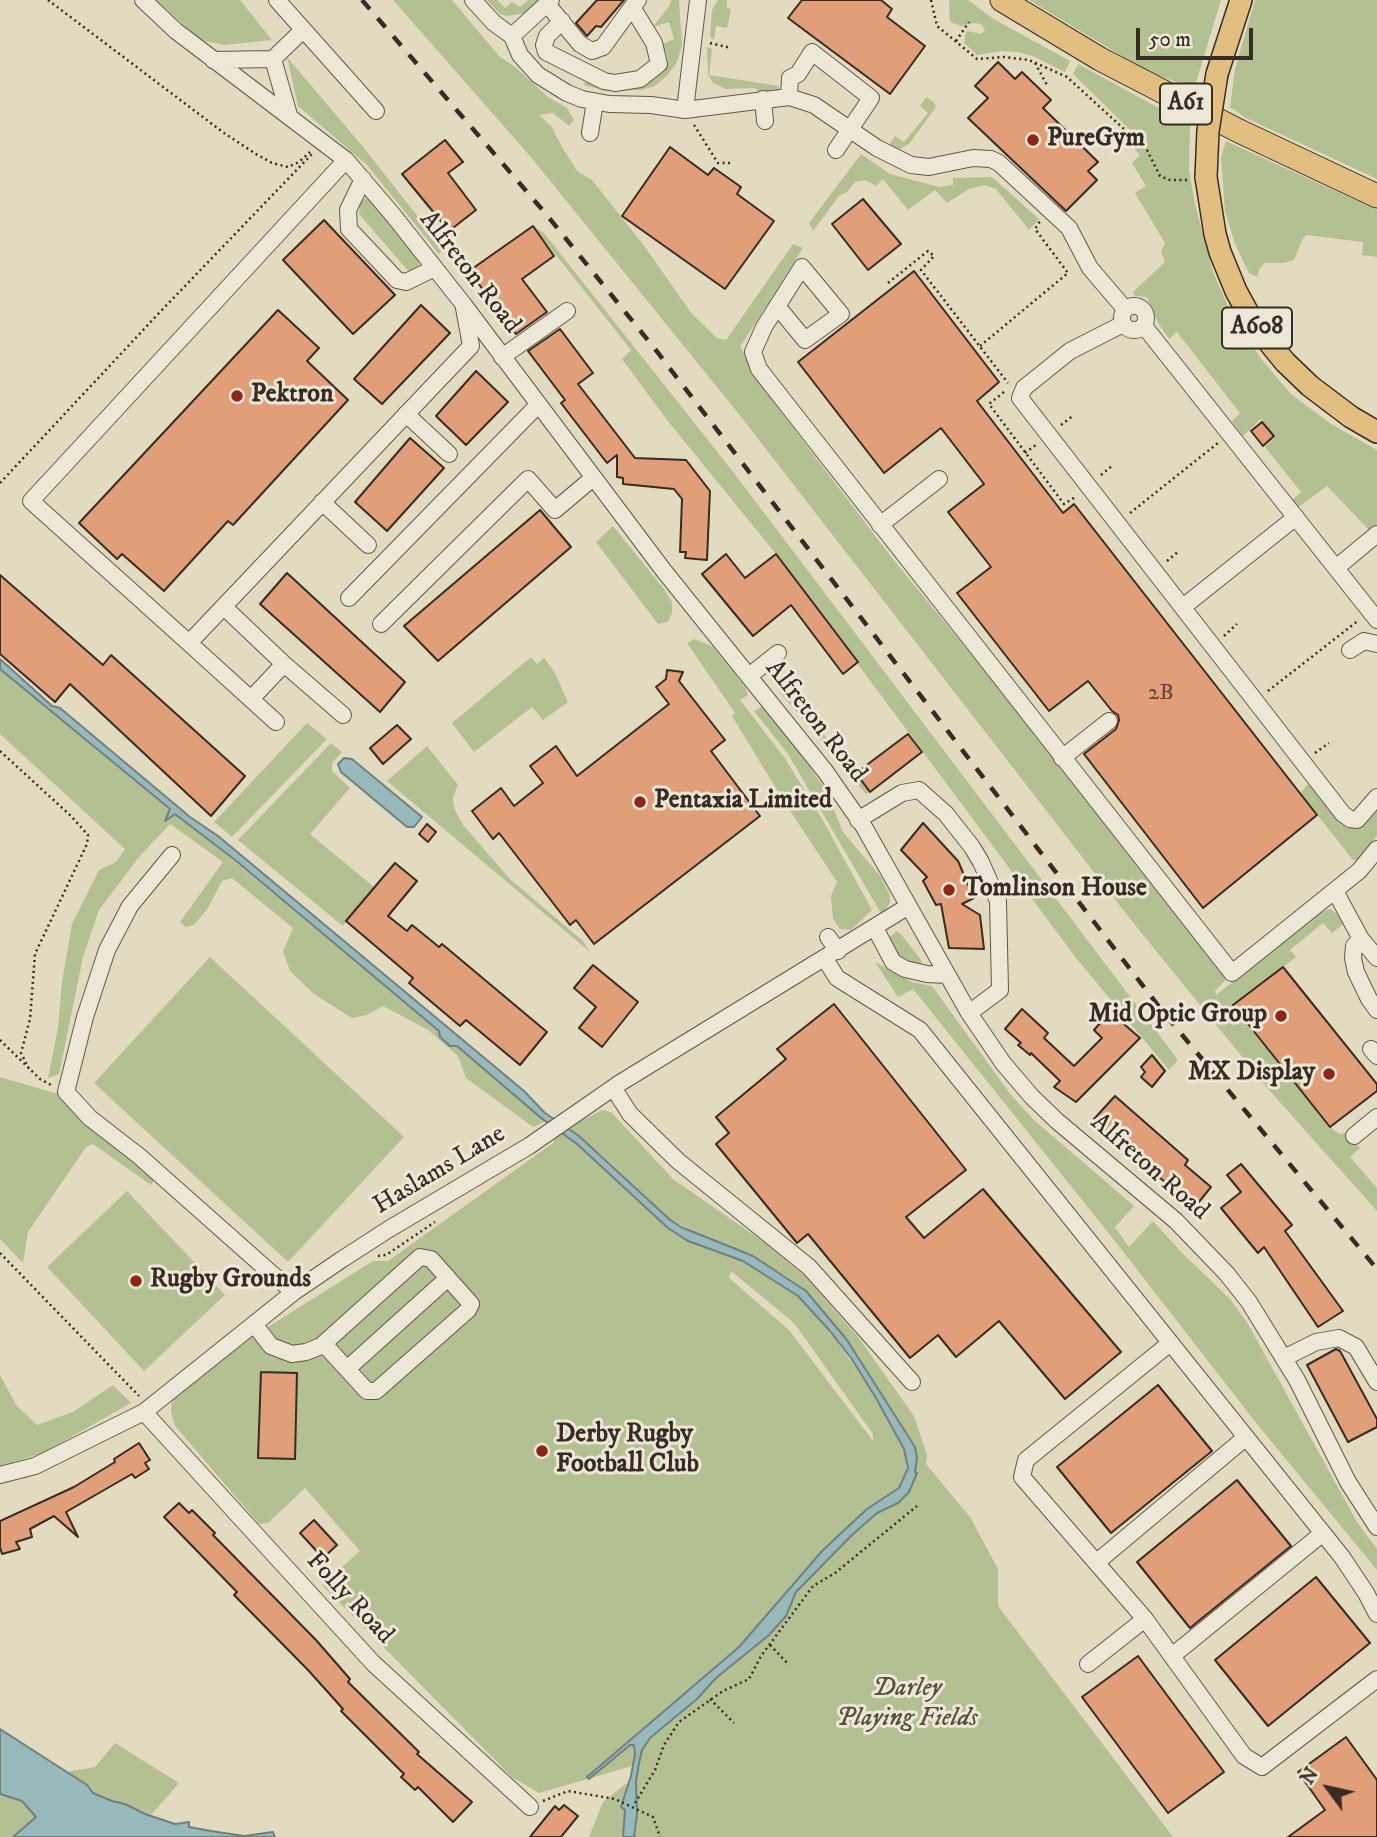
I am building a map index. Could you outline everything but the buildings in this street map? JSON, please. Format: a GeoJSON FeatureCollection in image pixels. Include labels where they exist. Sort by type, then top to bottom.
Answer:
{"type":"FeatureCollection","features":[{"type":"Feature","properties":{"kind":"highway","name":"A61"},"geometry":{"type":"LineString","coordinates":[[1002,0],[1100,59],[1239,131],[1377,196]]}},
{"type":"Feature","properties":{"kind":"main road","name":"A608"},"geometry":{"type":"LineString","coordinates":[[1241,0],[1217,74],[1208,131],[1206,177],[1220,251],[1236,291],[1254,324],[1285,362],[1310,386],[1351,417],[1377,432]]}},
{"type":"Feature","properties":{"kind":"street","name":"Alfreton Road"},"geometry":{"type":"LineString","coordinates":[[143,0],[213,60],[346,160],[435,268],[664,571],[825,771],[858,820],[969,1013],[1003,1063],[1057,1121],[1176,1221],[1227,1274],[1249,1302],[1284,1357],[1348,1482],[1377,1527]]}},
{"type":"Feature","properties":{"kind":"street"},"geometry":{"type":"LineString","coordinates":[[276,0],[376,111]]}},
{"type":"Feature","properties":{"kind":"street"},"geometry":{"type":"LineString","coordinates":[[472,0],[494,23],[512,36],[520,55],[538,75],[567,93],[595,102],[685,110],[789,97],[814,105],[895,158],[911,164],[929,167],[973,158],[991,159],[1006,167],[1069,228],[1090,268],[1124,316]]}},
{"type":"Feature","properties":{"kind":"street"},"geometry":{"type":"LineString","coordinates":[[685,110],[698,0]]}},
{"type":"Feature","properties":{"kind":"street"},"geometry":{"type":"LineString","coordinates":[[512,36],[549,2],[580,44],[592,51],[603,47],[635,4],[654,43],[659,64],[640,79],[615,83],[604,81],[547,52],[544,45],[547,36],[562,21]]}},
{"type":"Feature","properties":{"kind":"street"},"geometry":{"type":"LineString","coordinates":[[213,60],[273,59],[303,30]]}},
{"type":"Feature","properties":{"kind":"street"},"geometry":{"type":"LineString","coordinates":[[789,97],[790,78],[798,74],[812,52],[871,98],[836,150]]}},
{"type":"Feature","properties":{"kind":"street"},"geometry":{"type":"LineString","coordinates":[[273,59],[289,115]]}},
{"type":"Feature","properties":{"kind":"street"},"geometry":{"type":"LineString","coordinates":[[763,99],[765,121]]}},
{"type":"Feature","properties":{"kind":"street"},"geometry":{"type":"LineString","coordinates":[[590,133],[595,102]]}},
{"type":"Feature","properties":{"kind":"street"},"geometry":{"type":"LineString","coordinates":[[276,722],[31,501],[346,160]]}},
{"type":"Feature","properties":{"kind":"street"},"geometry":{"type":"LineString","coordinates":[[363,179],[348,211],[349,229],[397,280],[406,282],[435,268]]}},
{"type":"Feature","properties":{"kind":"street"},"geometry":{"type":"LineString","coordinates":[[189,643],[471,346],[464,305]]}},
{"type":"Feature","properties":{"kind":"street"},"geometry":{"type":"LineString","coordinates":[[1373,616],[1144,326],[1147,318],[1141,307],[1133,305],[1124,316],[1070,351],[1030,383],[1020,395],[1346,818],[1357,820],[1377,797]]}},
{"type":"Feature","properties":{"kind":"street"},"geometry":{"type":"LineString","coordinates":[[777,306],[764,327],[754,352],[759,369],[1232,973],[1359,871],[1377,849]]}},
{"type":"Feature","properties":{"kind":"street"},"geometry":{"type":"LineString","coordinates":[[502,357],[567,311]]}},
{"type":"Feature","properties":{"kind":"street"},"geometry":{"type":"LineString","coordinates":[[349,598],[538,405]]}},
{"type":"Feature","properties":{"kind":"street"},"geometry":{"type":"LineString","coordinates":[[406,414],[449,454]]}},
{"type":"Feature","properties":{"kind":"street"},"geometry":{"type":"LineString","coordinates":[[381,624],[528,479],[555,510],[593,478]]}},
{"type":"Feature","properties":{"kind":"street"},"geometry":{"type":"LineString","coordinates":[[880,525],[939,479]]}},
{"type":"Feature","properties":{"kind":"street"},"geometry":{"type":"LineString","coordinates":[[323,502],[368,545]]}},
{"type":"Feature","properties":{"kind":"street"},"geometry":{"type":"LineString","coordinates":[[1183,607],[1296,517]]}},
{"type":"Feature","properties":{"kind":"street"},"geometry":{"type":"LineString","coordinates":[[1336,568],[1376,535]]}},
{"type":"Feature","properties":{"kind":"street"},"geometry":{"type":"LineString","coordinates":[[224,607],[343,715]]}},
{"type":"Feature","properties":{"kind":"street"},"geometry":{"type":"LineString","coordinates":[[1350,649],[1364,640],[1377,644]]}},
{"type":"Feature","properties":{"kind":"street"},"geometry":{"type":"LineString","coordinates":[[749,676],[778,653]]}},
{"type":"Feature","properties":{"kind":"street"},"geometry":{"type":"LineString","coordinates":[[251,699],[284,664]]}},
{"type":"Feature","properties":{"kind":"street"},"geometry":{"type":"LineString","coordinates":[[1062,758],[1109,721]]}},
{"type":"Feature","properties":{"kind":"street"},"geometry":{"type":"LineString","coordinates":[[858,820],[902,793],[919,790],[946,814],[981,862],[998,901],[1000,989],[969,1013]]}},
{"type":"Feature","properties":{"kind":"street"},"geometry":{"type":"LineString","coordinates":[[172,855],[130,906],[107,950],[85,1017],[66,1092],[90,1118],[139,1156],[294,1292]]}},
{"type":"Feature","properties":{"kind":"street"},"geometry":{"type":"LineString","coordinates":[[1335,891],[1361,939],[1377,958]]}},
{"type":"Feature","properties":{"kind":"street","name":"Haslams Lane"},"geometry":{"type":"LineString","coordinates":[[0,1475],[35,1466],[144,1412],[294,1292],[390,1229],[529,1146],[614,1088],[907,907]]}},
{"type":"Feature","properties":{"kind":"street"},"geometry":{"type":"LineString","coordinates":[[876,928],[893,962],[905,969],[947,975]]}},
{"type":"Feature","properties":{"kind":"street"},"geometry":{"type":"LineString","coordinates":[[828,937],[837,978],[920,1030],[1323,1534],[1366,1593],[1377,1615]]}},
{"type":"Feature","properties":{"kind":"street"},"geometry":{"type":"LineString","coordinates":[[1361,939],[1354,946],[1356,972],[1377,1010]]}},
{"type":"Feature","properties":{"kind":"street"},"geometry":{"type":"LineString","coordinates":[[614,1088],[630,1114],[678,1161],[809,1267],[912,1382]]}},
{"type":"Feature","properties":{"kind":"street"},"geometry":{"type":"LineString","coordinates":[[1354,1136],[1377,1117]]}},
{"type":"Feature","properties":{"kind":"street"},"geometry":{"type":"LineString","coordinates":[[254,1324],[271,1346],[292,1354],[306,1352],[324,1344],[419,1257],[430,1259],[471,1304],[468,1310],[376,1391],[368,1391],[324,1344]]}},
{"type":"Feature","properties":{"kind":"street"},"geometry":{"type":"LineString","coordinates":[[347,1369],[448,1278]]}},
{"type":"Feature","properties":{"kind":"street"},"geometry":{"type":"LineString","coordinates":[[1284,1357],[1327,1338],[1339,1338],[1356,1347],[1377,1382]]}},
{"type":"Feature","properties":{"kind":"street"},"geometry":{"type":"LineString","coordinates":[[1169,1343],[1026,1460],[1022,1476],[1144,1619],[1244,1756],[1262,1767],[1377,1679]]}},
{"type":"Feature","properties":{"kind":"street","name":"Folly Road"},"geometry":{"type":"LineString","coordinates":[[144,1412],[373,1663],[530,1807]]}},
{"type":"Feature","properties":{"kind":"street"},"geometry":{"type":"LineString","coordinates":[[1097,1562],[1245,1438]]}},
{"type":"Feature","properties":{"kind":"street"},"geometry":{"type":"LineString","coordinates":[[1172,1656],[1323,1534]]}},
{"type":"Feature","properties":{"kind":"street"},"geometry":{"type":"LineString","coordinates":[[1088,1664],[1144,1619]]}},
{"type":"Feature","properties":{"kind":"path"},"geometry":{"type":"LineString","coordinates":[[48,0],[224,133],[272,163],[288,167],[299,162],[324,141]]}},
{"type":"Feature","properties":{"kind":"path"},"geometry":{"type":"LineString","coordinates":[[931,0],[937,26],[977,59],[1004,57],[1035,63],[1067,77],[1147,150],[1160,176],[1182,181]]}},
{"type":"Feature","properties":{"kind":"path"},"geometry":{"type":"LineString","coordinates":[[956,41],[969,22]]}},
{"type":"Feature","properties":{"kind":"path"},"geometry":{"type":"LineString","coordinates":[[693,41],[731,48]]}},
{"type":"Feature","properties":{"kind":"path"},"geometry":{"type":"LineString","coordinates":[[1035,63],[1047,85]]}},
{"type":"Feature","properties":{"kind":"path"},"geometry":{"type":"LineString","coordinates":[[685,110],[719,163],[733,163]]}},
{"type":"Feature","properties":{"kind":"path"},"geometry":{"type":"LineString","coordinates":[[1113,151],[1131,135]]}},
{"type":"Feature","properties":{"kind":"path"},"geometry":{"type":"LineString","coordinates":[[0,483],[324,141]]}},
{"type":"Feature","properties":{"kind":"path"},"geometry":{"type":"LineString","coordinates":[[980,346],[1068,273],[1035,229],[1049,209]]}},
{"type":"Feature","properties":{"kind":"path"},"geometry":{"type":"LineString","coordinates":[[1118,523],[1230,434]]}},
{"type":"Feature","properties":{"kind":"path"},"geometry":{"type":"LineString","coordinates":[[1256,701],[1373,616]]}},
{"type":"Feature","properties":{"kind":"path"},"geometry":{"type":"LineString","coordinates":[[0,751],[89,835],[35,954],[30,1020],[21,1053],[29,1069]]}},
{"type":"Feature","properties":{"kind":"path"},"geometry":{"type":"LineString","coordinates":[[0,1040],[44,1082],[66,1092]]}},
{"type":"Feature","properties":{"kind":"path"},"geometry":{"type":"LineString","coordinates":[[0,1253],[139,1396],[144,1412]]}},
{"type":"Feature","properties":{"kind":"path"},"geometry":{"type":"LineString","coordinates":[[635,1804],[655,1770],[664,1745],[679,1722],[710,1699],[749,1679],[761,1656],[814,1586],[835,1573],[917,1506]]}},
{"type":"Feature","properties":{"kind":"path"},"geometry":{"type":"LineString","coordinates":[[770,1644],[789,1665]]}},
{"type":"Feature","properties":{"kind":"path"},"geometry":{"type":"LineString","coordinates":[[710,1699],[734,1723]]}},
{"type":"Feature","properties":{"kind":"path"},"geometry":{"type":"LineString","coordinates":[[530,1807],[568,1791],[615,1799],[653,1817],[660,1837]]}},
{"type":"Feature","properties":{"kind":"green space"},"geometry":{"type":"Polygon","coordinates":[[[156,0],[240,0],[272,40],[224,45],[201,40],[156,0]]]}},
{"type":"Feature","properties":{"kind":"green space"},"geometry":{"type":"Polygon","coordinates":[[[393,0],[452,0],[499,56],[548,97],[567,108],[574,120],[569,126],[553,113],[539,115],[551,126],[578,172],[592,180],[645,247],[692,314],[717,338],[726,340],[793,244],[803,248],[740,347],[778,408],[892,558],[1232,973],[1215,991],[1216,995],[1323,911],[1330,909],[1340,916],[1343,924],[1332,933],[1323,923],[1290,950],[1296,957],[1233,1006],[1330,1127],[1339,1134],[1348,1133],[1360,1148],[1350,1157],[1377,1188],[1377,1211],[1269,1090],[1131,920],[738,413],[530,156],[393,0]]]}},
{"type":"Feature","properties":{"kind":"green space"},"geometry":{"type":"Polygon","coordinates":[[[487,0],[497,0],[505,8],[512,2],[520,7],[528,0],[541,0],[526,13],[507,16],[500,14],[487,0]]]}},
{"type":"Feature","properties":{"kind":"green space"},"geometry":{"type":"Polygon","coordinates":[[[671,0],[679,0],[682,45],[677,62],[667,76],[655,86],[641,90],[605,91],[584,85],[587,77],[636,83],[656,77],[666,66],[668,59],[663,44],[674,39],[669,22],[653,27],[671,0]]]}},
{"type":"Feature","properties":{"kind":"green space"},"geometry":{"type":"Polygon","coordinates":[[[718,0],[727,0],[727,8],[731,9],[727,28],[716,26],[714,40],[710,37],[712,10],[718,0]]]}},
{"type":"Feature","properties":{"kind":"green space"},"geometry":{"type":"Polygon","coordinates":[[[949,0],[968,0],[992,18],[1070,61],[1065,72],[1018,52],[1001,51],[977,55],[964,43],[966,32],[981,34],[985,30],[981,24],[961,26],[950,22],[949,0]]]}},
{"type":"Feature","properties":{"kind":"green space"},"geometry":{"type":"Polygon","coordinates":[[[1029,0],[1221,0],[1194,89],[1145,70],[1029,0]]]}},
{"type":"Feature","properties":{"kind":"green space"},"geometry":{"type":"Polygon","coordinates":[[[1255,0],[1377,0],[1377,179],[1246,118],[1230,107],[1235,69],[1255,0]]]}},
{"type":"Feature","properties":{"kind":"green space"},"geometry":{"type":"Polygon","coordinates":[[[707,47],[712,49],[709,75],[779,86],[778,91],[758,93],[756,88],[726,89],[713,83],[708,75],[707,47]]]}},
{"type":"Feature","properties":{"kind":"green space"},"geometry":{"type":"Polygon","coordinates":[[[287,57],[364,148],[444,250],[439,254],[367,165],[298,106],[287,57]]]}},
{"type":"Feature","properties":{"kind":"green space"},"geometry":{"type":"Polygon","coordinates":[[[1078,64],[1190,125],[1189,171],[1195,204],[1213,272],[1232,315],[1262,360],[1291,394],[1331,424],[1377,450],[1377,524],[1369,530],[1327,486],[1297,508],[1291,501],[1301,492],[1265,447],[1276,436],[1261,419],[1243,436],[1232,421],[1240,413],[1177,332],[1169,339],[1158,323],[1147,297],[1135,296],[1133,292],[1165,262],[1161,252],[1165,243],[1135,193],[1146,186],[1132,163],[1140,155],[1128,141],[1134,134],[1073,74],[1078,64]]]}},
{"type":"Feature","properties":{"kind":"green space"},"geometry":{"type":"Polygon","coordinates":[[[926,97],[934,102],[936,107],[909,144],[900,149],[889,145],[895,136],[904,142],[928,113],[920,106],[926,97]]]}},
{"type":"Feature","properties":{"kind":"green space"},"geometry":{"type":"Polygon","coordinates":[[[1226,141],[1377,210],[1377,257],[1362,255],[1363,242],[1306,235],[1294,260],[1265,263],[1257,277],[1249,273],[1235,244],[1225,211],[1221,157],[1226,141]]]}},
{"type":"Feature","properties":{"kind":"green space"},"geometry":{"type":"Polygon","coordinates":[[[861,154],[890,174],[939,187],[953,185],[953,178],[992,177],[1039,219],[1029,230],[996,189],[985,185],[969,189],[947,203],[935,190],[908,210],[883,179],[876,186],[865,180],[855,182],[847,192],[839,196],[813,231],[809,223],[861,154]]]}},
{"type":"Feature","properties":{"kind":"green space"},"geometry":{"type":"Polygon","coordinates":[[[370,197],[417,257],[420,267],[410,273],[359,214],[360,203],[370,197]]]}},
{"type":"Feature","properties":{"kind":"green space"},"geometry":{"type":"Polygon","coordinates":[[[533,226],[544,233],[734,473],[1178,1060],[1169,1070],[1076,958],[776,554],[667,420],[622,359],[631,350],[533,226]]]}},
{"type":"Feature","properties":{"kind":"green space"},"geometry":{"type":"Polygon","coordinates":[[[613,526],[672,602],[672,613],[668,622],[658,624],[596,542],[613,526]]]}},
{"type":"Feature","properties":{"kind":"green space"},"geometry":{"type":"Polygon","coordinates":[[[695,639],[713,647],[745,687],[748,695],[740,700],[784,757],[821,817],[872,910],[851,930],[840,929],[833,919],[831,896],[837,882],[732,716],[735,713],[687,643],[695,639]]]}},
{"type":"Feature","properties":{"kind":"green space"},"geometry":{"type":"Polygon","coordinates":[[[531,657],[537,664],[544,658],[555,673],[568,702],[543,720],[532,707],[474,752],[452,723],[531,657]]]}},
{"type":"Feature","properties":{"kind":"green space"},"geometry":{"type":"Polygon","coordinates":[[[0,669],[170,810],[166,820],[175,814],[188,823],[440,1032],[440,1037],[450,1046],[457,1046],[546,1121],[533,1127],[466,1078],[458,1056],[428,1030],[383,1006],[367,1015],[352,1018],[314,994],[290,971],[283,951],[293,928],[232,878],[222,881],[208,908],[194,925],[186,927],[180,922],[223,862],[170,824],[139,857],[99,910],[83,957],[59,1074],[48,1078],[58,1028],[62,982],[72,924],[99,870],[116,862],[125,849],[0,734],[0,669]]]}},
{"type":"Feature","properties":{"kind":"green space"},"geometry":{"type":"Polygon","coordinates":[[[772,670],[870,792],[866,794],[783,696],[772,679],[772,670]]]}},
{"type":"Feature","properties":{"kind":"green space"},"geometry":{"type":"Polygon","coordinates":[[[761,707],[773,715],[826,790],[843,832],[881,877],[890,896],[890,903],[882,915],[788,754],[754,711],[761,707]]]}},
{"type":"Feature","properties":{"kind":"green space"},"geometry":{"type":"Polygon","coordinates":[[[307,723],[327,739],[232,837],[214,822],[307,723]]]}},
{"type":"Feature","properties":{"kind":"green space"},"geometry":{"type":"Polygon","coordinates":[[[331,743],[342,752],[332,763],[332,771],[350,788],[310,834],[374,887],[343,926],[238,840],[331,743]]]}},
{"type":"Feature","properties":{"kind":"green space"},"geometry":{"type":"Polygon","coordinates":[[[427,746],[458,785],[453,797],[454,808],[463,825],[510,879],[583,941],[590,952],[387,781],[427,746]]]}},
{"type":"Feature","properties":{"kind":"green space"},"geometry":{"type":"Polygon","coordinates":[[[1309,783],[1340,823],[1347,828],[1359,827],[1377,809],[1377,836],[1357,860],[1353,860],[1300,793],[1309,783]]]}},
{"type":"Feature","properties":{"kind":"green space"},"geometry":{"type":"Polygon","coordinates":[[[896,931],[921,960],[923,967],[903,963],[887,940],[896,931]]]}},
{"type":"Feature","properties":{"kind":"green space"},"geometry":{"type":"Polygon","coordinates":[[[210,957],[404,1137],[288,1262],[94,1083],[210,957]]]}},
{"type":"Feature","properties":{"kind":"green space"},"geometry":{"type":"Polygon","coordinates":[[[875,962],[912,982],[932,986],[1011,1095],[1034,1120],[1134,1206],[1115,1227],[1129,1247],[1153,1221],[1231,1300],[1248,1324],[1357,1522],[1377,1549],[1377,1570],[1257,1424],[913,989],[898,997],[875,962]]]}},
{"type":"Feature","properties":{"kind":"green space"},"geometry":{"type":"Polygon","coordinates":[[[0,1077],[58,1094],[156,1178],[151,1185],[93,1144],[86,1147],[28,1232],[23,1263],[0,1239],[0,1077]]]}},
{"type":"Feature","properties":{"kind":"green space","name":"Derby Rugby Football Club"},"geometry":{"type":"Polygon","coordinates":[[[602,1110],[611,1112],[673,1179],[764,1242],[805,1276],[858,1337],[914,1416],[927,1455],[926,1464],[970,1517],[998,1569],[998,1606],[1173,1837],[589,1837],[603,1802],[637,1775],[639,1764],[539,1793],[512,1777],[322,1585],[360,1551],[305,1488],[268,1523],[259,1524],[175,1426],[171,1412],[172,1399],[252,1337],[373,1261],[388,1261],[553,1143],[559,1131],[577,1144],[668,1228],[743,1261],[798,1296],[830,1331],[876,1398],[906,1455],[906,1477],[915,1472],[917,1458],[890,1406],[847,1341],[806,1291],[784,1275],[669,1219],[604,1157],[568,1128],[602,1110]],[[731,1271],[729,1278],[789,1330],[873,1441],[873,1434],[794,1323],[731,1271]]]}},
{"type":"Feature","properties":{"kind":"green space","name":"Rugby Grounds"},"geometry":{"type":"Polygon","coordinates":[[[127,1191],[225,1295],[144,1371],[47,1267],[127,1191]]]}},
{"type":"Feature","properties":{"kind":"green space"},"geometry":{"type":"Polygon","coordinates":[[[0,1375],[16,1405],[37,1425],[73,1412],[113,1385],[131,1403],[43,1453],[0,1466],[0,1375]]]}},
{"type":"Feature","properties":{"kind":"green space"},"geometry":{"type":"Polygon","coordinates":[[[115,1743],[179,1783],[150,1816],[93,1793],[87,1785],[66,1772],[95,1767],[115,1743]]]}},
{"type":"Feature","properties":{"kind":"green space"},"geometry":{"type":"Polygon","coordinates":[[[0,1794],[22,1801],[37,1817],[13,1837],[0,1837],[0,1794]]]}},
{"type":"Feature","properties":{"kind":"water"},"geometry":{"type":"Polygon","coordinates":[[[0,659],[52,706],[60,708],[190,817],[218,836],[524,1091],[545,1113],[579,1136],[669,1219],[681,1227],[753,1256],[806,1291],[847,1340],[915,1447],[917,1473],[909,1492],[898,1503],[877,1513],[852,1535],[796,1592],[786,1616],[769,1635],[716,1678],[697,1699],[650,1738],[642,1750],[636,1781],[637,1814],[634,1837],[623,1837],[625,1810],[621,1807],[631,1776],[634,1745],[630,1745],[589,1779],[587,1777],[739,1647],[823,1550],[867,1509],[899,1488],[908,1468],[904,1449],[851,1358],[798,1296],[743,1261],[688,1241],[668,1228],[577,1144],[540,1117],[457,1046],[450,1046],[440,1037],[439,1031],[235,860],[175,814],[165,821],[170,809],[0,669],[0,659]]]}},
{"type":"Feature","properties":{"kind":"water"},"geometry":{"type":"Polygon","coordinates":[[[344,758],[352,759],[422,817],[414,827],[407,827],[341,772],[338,764],[344,758]]]}},
{"type":"Feature","properties":{"kind":"water"},"geometry":{"type":"Polygon","coordinates":[[[0,1729],[87,1785],[93,1793],[145,1814],[175,1824],[189,1822],[189,1827],[211,1831],[244,1836],[273,1832],[275,1837],[13,1837],[36,1817],[22,1801],[0,1794],[0,1729]]]}},
{"type":"Feature","properties":{"kind":"railway"},"geometry":{"type":"LineString","coordinates":[[362,0],[546,214],[655,349],[1163,1012],[1377,1269]]}},
{"type":"Feature","properties":{"kind":"place","name":"PureGym"},"geometry":{"type":"Point","coordinates":[1033,140]}},
{"type":"Feature","properties":{"kind":"place","name":"Pektron"},"geometry":{"type":"Point","coordinates":[237,396]}},
{"type":"Feature","properties":{"kind":"place","name":"Pentaxia Limited"},"geometry":{"type":"Point","coordinates":[640,802]}},
{"type":"Feature","properties":{"kind":"place","name":"Tomlinson House"},"geometry":{"type":"Point","coordinates":[949,890]}},
{"type":"Feature","properties":{"kind":"place","name":"Mid Optic Group"},"geometry":{"type":"Point","coordinates":[1281,1016]}},
{"type":"Feature","properties":{"kind":"place","name":"MX Display"},"geometry":{"type":"Point","coordinates":[1329,1074]}},
{"type":"Feature","properties":{"kind":"place","name":"Rugby Grounds"},"geometry":{"type":"Point","coordinates":[136,1281]}},
{"type":"Feature","properties":{"kind":"place","name":"Derby Rugby Football Club"},"geometry":{"type":"Point","coordinates":[542,1451]}},
{"type":"Feature","properties":{"kind":"park label","name":"Darley Playing Fields"},"geometry":{"type":"Point","coordinates":[907,1705]}}]}
